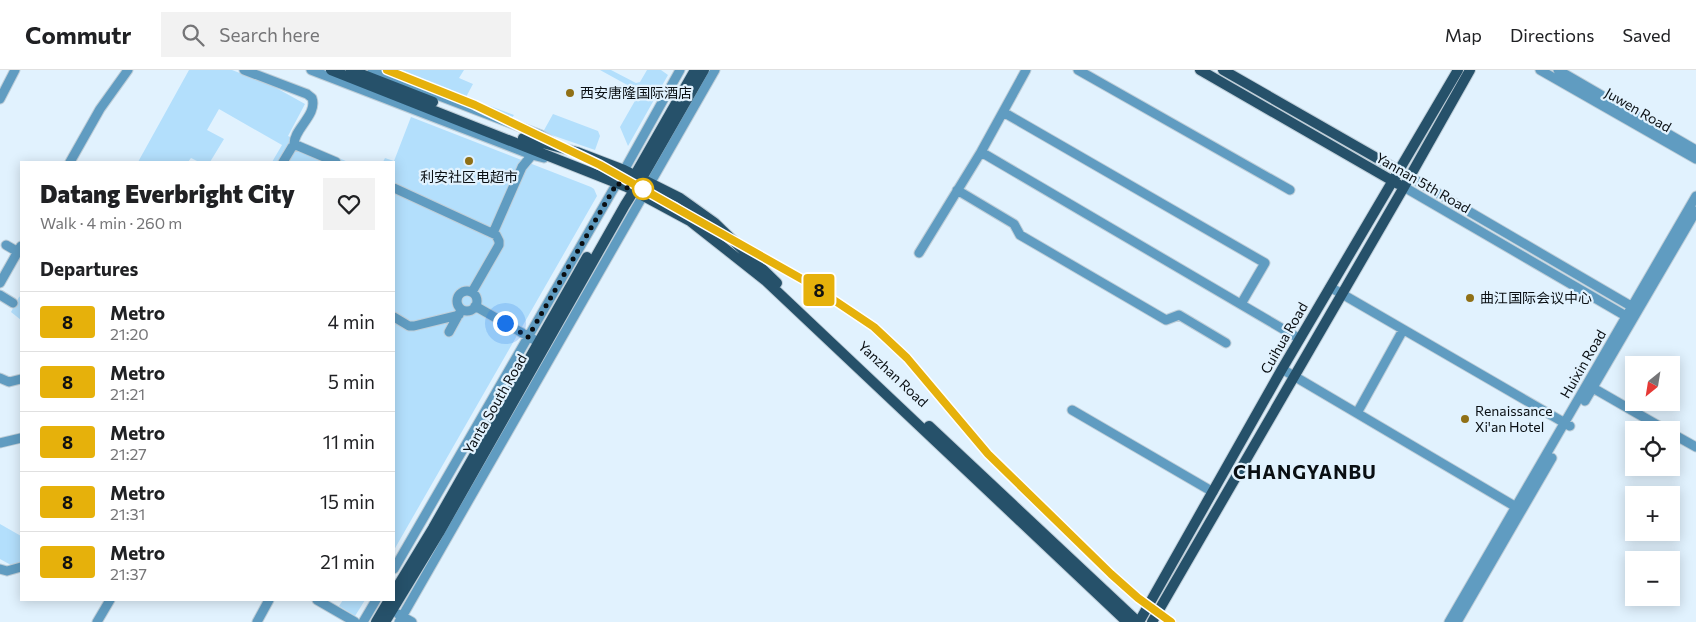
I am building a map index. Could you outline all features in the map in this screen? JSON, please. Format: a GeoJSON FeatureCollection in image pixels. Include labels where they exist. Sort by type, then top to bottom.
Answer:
{"type":"FeatureCollection","features":[{"type":"Feature","properties":{"kind":"main road","name":"Yanzhan Road"},"geometry":{"type":"LineString","coordinates":[[331,70],[617,183],[690,221],[766,281],[1127,622]]}},
{"type":"Feature","properties":{"kind":"main road","name":"Yanzhan Road"},"geometry":{"type":"LineString","coordinates":[[351,70],[532,142],[562,148],[624,170],[700,210],[729,235],[835,339],[1139,622]]}},
{"type":"Feature","properties":{"kind":"main road","name":"Yanta South Road"},"geometry":{"type":"LineString","coordinates":[[643,179],[695,70]]}},
{"type":"Feature","properties":{"kind":"main road","name":"Yanta South Road"},"geometry":{"type":"LineString","coordinates":[[395,590],[433,528],[538,342],[630,189],[643,179],[704,70]]}},
{"type":"Feature","properties":{"kind":"main road","name":"Yannan 5th Road"},"geometry":{"type":"LineString","coordinates":[[1200,70],[1404,187]]}},
{"type":"Feature","properties":{"kind":"main road","name":"Yannan 5th Road"},"geometry":{"type":"LineString","coordinates":[[1223,70],[1410,177]]}},
{"type":"Feature","properties":{"kind":"main road","name":"Cuihua Road"},"geometry":{"type":"LineString","coordinates":[[1139,622],[1282,369],[1458,70]]}},
{"type":"Feature","properties":{"kind":"main road","name":"Cuihua Road"},"geometry":{"type":"LineString","coordinates":[[1152,622],[1470,70]]}},
{"type":"Feature","properties":{"kind":"main road","name":"Yanta South Road"},"geometry":{"type":"LineString","coordinates":[[395,596],[438,533],[630,189]]}},
{"type":"Feature","properties":{"kind":"main road","name":"Yanta South Road"},"geometry":{"type":"LineString","coordinates":[[376,622],[388,606]]}},
{"type":"Feature","properties":{"kind":"main road","name":"Yanta South Road"},"geometry":{"type":"LineString","coordinates":[[385,622],[388,606]]}},
{"type":"Feature","properties":{"kind":"street"},"geometry":{"type":"LineString","coordinates":[[0,99],[15,70]]}},
{"type":"Feature","properties":{"kind":"street"},"geometry":{"type":"LineString","coordinates":[[71,161],[100,109],[128,70]]}},
{"type":"Feature","properties":{"kind":"street"},"geometry":{"type":"LineString","coordinates":[[244,70],[307,94],[312,98],[313,106],[294,139],[294,145],[284,161]]}},
{"type":"Feature","properties":{"kind":"street"},"geometry":{"type":"LineString","coordinates":[[311,70],[532,155],[556,160]]}},
{"type":"Feature","properties":{"kind":"street"},"geometry":{"type":"LineString","coordinates":[[372,70],[541,135],[562,148]]}},
{"type":"Feature","properties":{"kind":"street"},"geometry":{"type":"LineString","coordinates":[[395,567],[617,183],[680,70]]}},
{"type":"Feature","properties":{"kind":"street"},"geometry":{"type":"LineString","coordinates":[[401,619],[644,196],[643,179],[715,70]]}},
{"type":"Feature","properties":{"kind":"street"},"geometry":{"type":"LineString","coordinates":[[919,253],[981,152],[1026,70]]}},
{"type":"Feature","properties":{"kind":"street"},"geometry":{"type":"LineString","coordinates":[[1078,70],[1290,190]]}},
{"type":"Feature","properties":{"kind":"street","name":"Juwen Road"},"geometry":{"type":"LineString","coordinates":[[1540,70],[1696,159]]}},
{"type":"Feature","properties":{"kind":"street","name":"Juwen Road"},"geometry":{"type":"LineString","coordinates":[[1558,70],[1696,150]]}},
{"type":"Feature","properties":{"kind":"street"},"geometry":{"type":"LineString","coordinates":[[1003,112],[1265,263],[1241,304]]}},
{"type":"Feature","properties":{"kind":"street"},"geometry":{"type":"LineString","coordinates":[[294,145],[334,161]]}},
{"type":"Feature","properties":{"kind":"street"},"geometry":{"type":"LineString","coordinates":[[981,152],[1300,339]]}},
{"type":"Feature","properties":{"kind":"street"},"geometry":{"type":"LineString","coordinates":[[493,233],[522,167],[532,155]]}},
{"type":"Feature","properties":{"kind":"street","name":"Yannan 5th Road"},"geometry":{"type":"LineString","coordinates":[[1410,177],[1635,309]]}},
{"type":"Feature","properties":{"kind":"street","name":"Yannan 5th Road"},"geometry":{"type":"LineString","coordinates":[[1404,187],[1630,318]]}},
{"type":"Feature","properties":{"kind":"street"},"geometry":{"type":"LineString","coordinates":[[395,188],[493,233],[498,239],[498,245],[472,292]]}},
{"type":"Feature","properties":{"kind":"street"},"geometry":{"type":"LineString","coordinates":[[957,190],[1014,224],[1020,235],[1166,320],[1179,315],[1226,343]]}},
{"type":"Feature","properties":{"kind":"street","name":"Huixin Road"},"geometry":{"type":"LineString","coordinates":[[1449,622],[1516,507],[1592,388],[1696,196]]}},
{"type":"Feature","properties":{"kind":"street","name":"Huixin Road"},"geometry":{"type":"LineString","coordinates":[[1635,309],[1696,211]]}},
{"type":"Feature","properties":{"kind":"street"},"geometry":{"type":"LineString","coordinates":[[0,283],[20,249],[6,245]]}},
{"type":"Feature","properties":{"kind":"street"},"geometry":{"type":"LineString","coordinates":[[1330,287],[1567,425]]}},
{"type":"Feature","properties":{"kind":"street"},"geometry":{"type":"LineString","coordinates":[[395,318],[409,326],[414,326],[460,312],[469,310],[475,306],[476,298],[472,292],[464,291],[458,296],[457,304],[460,312],[449,332]]}},
{"type":"Feature","properties":{"kind":"street"},"geometry":{"type":"LineString","coordinates":[[0,295],[13,303]]}},
{"type":"Feature","properties":{"kind":"street"},"geometry":{"type":"LineString","coordinates":[[475,306],[538,342]]}},
{"type":"Feature","properties":{"kind":"street","name":"Huixin Road"},"geometry":{"type":"LineString","coordinates":[[1457,622],[1567,425],[1630,318]]}},
{"type":"Feature","properties":{"kind":"street"},"geometry":{"type":"LineString","coordinates":[[1357,412],[1403,330]]}},
{"type":"Feature","properties":{"kind":"street"},"geometry":{"type":"LineString","coordinates":[[1282,369],[1516,507]]}},
{"type":"Feature","properties":{"kind":"street"},"geometry":{"type":"LineString","coordinates":[[0,378],[10,382],[20,379]]}},
{"type":"Feature","properties":{"kind":"street"},"geometry":{"type":"LineString","coordinates":[[1592,388],[1650,421]]}},
{"type":"Feature","properties":{"kind":"street"},"geometry":{"type":"LineString","coordinates":[[1072,410],[1213,492]]}},
{"type":"Feature","properties":{"kind":"street"},"geometry":{"type":"LineString","coordinates":[[0,443],[20,438]]}},
{"type":"Feature","properties":{"kind":"street"},"geometry":{"type":"LineString","coordinates":[[1680,438],[1696,447]]}},
{"type":"Feature","properties":{"kind":"street"},"geometry":{"type":"LineString","coordinates":[[0,569],[7,571],[20,567]]}},
{"type":"Feature","properties":{"kind":"street"},"geometry":{"type":"LineString","coordinates":[[97,622],[109,601]]}},
{"type":"Feature","properties":{"kind":"street"},"geometry":{"type":"LineString","coordinates":[[256,622],[268,601]]}},
{"type":"Feature","properties":{"kind":"street"},"geometry":{"type":"LineString","coordinates":[[319,601],[355,622]]}},
{"type":"Feature","properties":{"kind":"street"},"geometry":{"type":"LineString","coordinates":[[363,622],[375,601]]}},
{"type":"Feature","properties":{"kind":"street"},"geometry":{"type":"LineString","coordinates":[[388,606],[401,619],[412,622]]}},
{"type":"Feature","properties":{"kind":"shaded area"},"geometry":{"type":"Polygon","coordinates":[[[189,70],[232,70],[271,85],[305,104],[288,136],[346,161],[273,161],[282,145],[219,109],[207,130],[224,139],[211,161],[197,161],[191,158],[189,161],[139,161],[189,70]]]}},
{"type":"Feature","properties":{"kind":"shaded area"},"geometry":{"type":"Polygon","coordinates":[[[387,70],[464,70],[459,78],[473,84],[466,97],[514,115],[511,119],[387,70]]]}},
{"type":"Feature","properties":{"kind":"shaded area"},"geometry":{"type":"Polygon","coordinates":[[[600,70],[611,70],[636,83],[640,82],[647,70],[661,70],[668,75],[628,146],[620,127],[640,92],[600,70]]]}},
{"type":"Feature","properties":{"kind":"shaded area"},"geometry":{"type":"Polygon","coordinates":[[[553,114],[598,131],[600,136],[595,150],[543,132],[553,114]]]}},
{"type":"Feature","properties":{"kind":"shaded area"},"geometry":{"type":"Polygon","coordinates":[[[411,117],[591,187],[597,196],[395,548],[395,161],[411,117]]]}},
{"type":"Feature","properties":{"kind":"shaded area"},"geometry":{"type":"Polygon","coordinates":[[[385,158],[394,161],[384,161],[385,158]]]}},
{"type":"Feature","properties":{"kind":"shaded area"},"geometry":{"type":"Polygon","coordinates":[[[20,296],[20,319],[11,312],[20,296]]]}},
{"type":"Feature","properties":{"kind":"shaded area"},"geometry":{"type":"Polygon","coordinates":[[[0,524],[20,535],[20,563],[11,565],[0,559],[0,524]]]}},
{"type":"Feature","properties":{"kind":"shaded area"},"geometry":{"type":"Polygon","coordinates":[[[342,601],[364,601],[355,616],[339,606],[342,601]]]}},
{"type":"Feature","properties":{"kind":"metro line","name":"8"},"geometry":{"type":"LineString","coordinates":[[387,70],[475,105],[600,165],[807,282],[843,305],[874,327],[907,358],[988,454],[1111,574],[1138,598],[1171,622]]}},
{"type":"Feature","properties":{"kind":"place","name":"西安唐隆国际酒店"},"geometry":{"type":"Point","coordinates":[570,93]}},
{"type":"Feature","properties":{"kind":"place","name":"利安社区电超市"},"geometry":{"type":"Point","coordinates":[469,161]}},
{"type":"Feature","properties":{"kind":"place","name":"曲江国际会议中心"},"geometry":{"type":"Point","coordinates":[1470,298]}},
{"type":"Feature","properties":{"kind":"place","name":"Renaissance Xi'an Hotel"},"geometry":{"type":"Point","coordinates":[1465,419]}},
{"type":"Feature","properties":{"kind":"district","name":"CHANGYANBU"},"geometry":{"type":"Point","coordinates":[1305,472]}},
{"type":"Feature","properties":{"kind":"route"},"geometry":{"type":"LineString","coordinates":[[505,323],[528,337],[617,183],[644,196],[643,189]]}}]}
